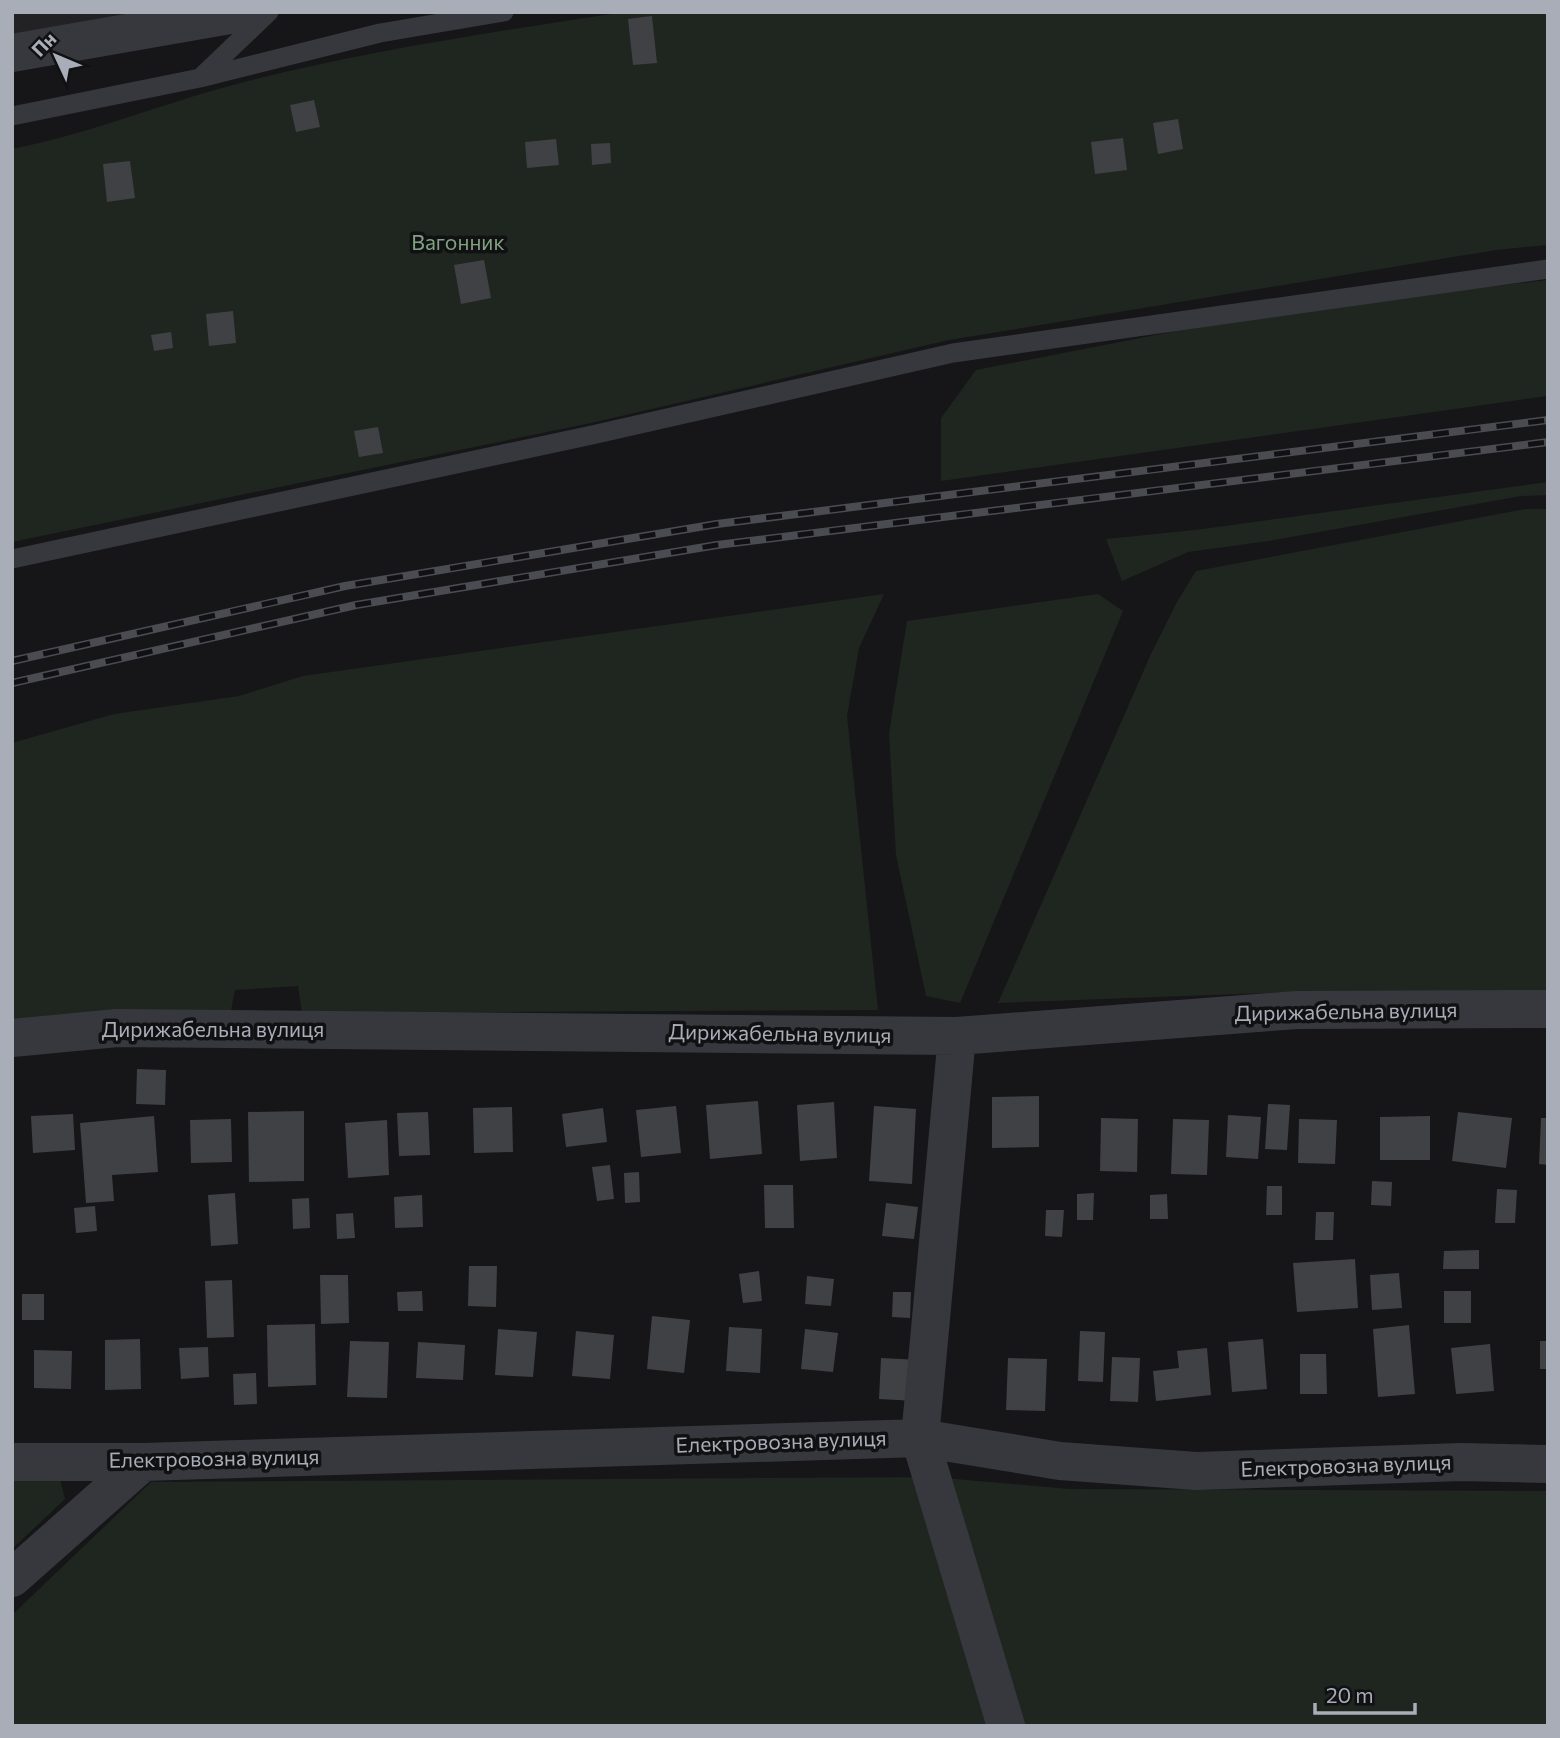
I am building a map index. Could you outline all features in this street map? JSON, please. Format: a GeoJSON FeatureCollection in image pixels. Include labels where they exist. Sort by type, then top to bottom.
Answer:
{"type":"FeatureCollection","features":[{"type":"Feature","properties":{"kind":"street"},"geometry":{"type":"LineString","coordinates":[[12,53],[247,12]]}},
{"type":"Feature","properties":{"kind":"street","name":"Дирижабельна вулиця"},"geometry":{"type":"LineString","coordinates":[[12,1038],[117,1028],[957,1035],[1297,1010],[1548,1009]]}},
{"type":"Feature","properties":{"kind":"street"},"geometry":{"type":"LineString","coordinates":[[957,1035],[920,1437],[1006,1726]]}},
{"type":"Feature","properties":{"kind":"street","name":"Електровозна вулиця"},"geometry":{"type":"LineString","coordinates":[[12,1462],[144,1462],[920,1437],[1060,1461],[1196,1471],[1461,1462],[1548,1464]]}},
{"type":"Feature","properties":{"kind":"street"},"geometry":{"type":"LineString","coordinates":[[12,1578],[144,1462]]}},
{"type":"Feature","properties":{"kind":"lane"},"geometry":{"type":"LineString","coordinates":[[200,78],[269,12]]}},
{"type":"Feature","properties":{"kind":"lane"},"geometry":{"type":"LineString","coordinates":[[12,116],[200,78],[380,33],[504,12]]}},
{"type":"Feature","properties":{"kind":"lane"},"geometry":{"type":"LineString","coordinates":[[12,559],[592,435],[954,353],[1548,269]]}},
{"type":"Feature","properties":{"kind":"shaded area"},"geometry":{"type":"Polygon","coordinates":[[[12,12],[147,12],[12,34],[12,12]]]}},
{"type":"Feature","properties":{"kind":"green space","name":"Вагонник"},"geometry":{"type":"Polygon","coordinates":[[[625,12],[1548,12],[1548,245],[1496,250],[949,340],[591,423],[12,542],[12,149],[72,134],[218,89],[295,70],[435,42],[625,12]]]}},
{"type":"Feature","properties":{"kind":"green space"},"geometry":{"type":"Polygon","coordinates":[[[1548,280],[1548,396],[941,481],[941,418],[976,370],[1278,311],[1548,280]]]}},
{"type":"Feature","properties":{"kind":"green space"},"geometry":{"type":"Polygon","coordinates":[[[1548,482],[1548,495],[1521,496],[1269,541],[1188,552],[1122,581],[1106,539],[1195,530],[1548,482]]]}},
{"type":"Feature","properties":{"kind":"green space"},"geometry":{"type":"Polygon","coordinates":[[[1525,509],[1548,509],[1548,991],[1295,992],[998,1003],[1151,654],[1196,571],[1525,509]]]}},
{"type":"Feature","properties":{"kind":"green space"},"geometry":{"type":"Polygon","coordinates":[[[884,594],[859,648],[847,716],[878,1010],[302,1013],[298,986],[235,990],[230,1016],[12,1028],[12,743],[114,714],[239,696],[303,676],[884,594]]]}},
{"type":"Feature","properties":{"kind":"green space"},"geometry":{"type":"Polygon","coordinates":[[[1098,594],[1123,611],[960,1003],[926,996],[896,855],[889,733],[907,621],[1098,594]]]}},
{"type":"Feature","properties":{"kind":"green space"},"geometry":{"type":"Polygon","coordinates":[[[59,1475],[65,1499],[12,1549],[12,1478],[59,1475]]]}},
{"type":"Feature","properties":{"kind":"green space"},"geometry":{"type":"Polygon","coordinates":[[[932,1477],[1069,1489],[1548,1491],[1548,1726],[12,1726],[12,1615],[151,1482],[932,1477]]]}},
{"type":"Feature","properties":{"kind":"building"},"geometry":{"type":"Polygon","coordinates":[[[652,16],[657,63],[633,65],[628,19],[652,16]]]}},
{"type":"Feature","properties":{"kind":"building"},"geometry":{"type":"Polygon","coordinates":[[[314,100],[320,127],[296,132],[290,105],[314,100]]]}},
{"type":"Feature","properties":{"kind":"building"},"geometry":{"type":"Polygon","coordinates":[[[1178,119],[1183,149],[1158,154],[1153,123],[1178,119]]]}},
{"type":"Feature","properties":{"kind":"building"},"geometry":{"type":"Polygon","coordinates":[[[1123,138],[1127,170],[1095,174],[1091,142],[1123,138]]]}},
{"type":"Feature","properties":{"kind":"building"},"geometry":{"type":"Polygon","coordinates":[[[556,139],[559,165],[527,168],[525,142],[556,139]]]}},
{"type":"Feature","properties":{"kind":"building"},"geometry":{"type":"Polygon","coordinates":[[[610,143],[611,163],[592,165],[591,144],[610,143]]]}},
{"type":"Feature","properties":{"kind":"building"},"geometry":{"type":"Polygon","coordinates":[[[130,161],[135,198],[107,202],[103,164],[130,161]]]}},
{"type":"Feature","properties":{"kind":"building"},"geometry":{"type":"Polygon","coordinates":[[[484,260],[491,298],[461,304],[454,265],[484,260]]]}},
{"type":"Feature","properties":{"kind":"building"},"geometry":{"type":"Polygon","coordinates":[[[233,311],[236,343],[209,346],[206,314],[233,311]]]}},
{"type":"Feature","properties":{"kind":"building"},"geometry":{"type":"Polygon","coordinates":[[[171,332],[173,348],[154,351],[151,335],[171,332]]]}},
{"type":"Feature","properties":{"kind":"building"},"geometry":{"type":"Polygon","coordinates":[[[378,427],[383,453],[359,457],[354,431],[378,427]]]}},
{"type":"Feature","properties":{"kind":"building"},"geometry":{"type":"Polygon","coordinates":[[[137,1069],[166,1070],[165,1105],[136,1104],[137,1069]]]}},
{"type":"Feature","properties":{"kind":"building"},"geometry":{"type":"Polygon","coordinates":[[[1039,1096],[1039,1147],[992,1148],[992,1097],[1039,1096]]]}},
{"type":"Feature","properties":{"kind":"building"},"geometry":{"type":"Polygon","coordinates":[[[758,1101],[762,1154],[710,1159],[706,1105],[758,1101]]]}},
{"type":"Feature","properties":{"kind":"building"},"geometry":{"type":"Polygon","coordinates":[[[834,1102],[837,1158],[800,1161],[797,1105],[834,1102]]]}},
{"type":"Feature","properties":{"kind":"building"},"geometry":{"type":"Polygon","coordinates":[[[1268,1104],[1290,1105],[1287,1150],[1265,1149],[1268,1104]]]}},
{"type":"Feature","properties":{"kind":"building"},"geometry":{"type":"Polygon","coordinates":[[[676,1106],[681,1153],[641,1157],[636,1110],[676,1106]]]}},
{"type":"Feature","properties":{"kind":"building"},"geometry":{"type":"Polygon","coordinates":[[[874,1106],[916,1109],[912,1184],[869,1181],[874,1106]]]}},
{"type":"Feature","properties":{"kind":"building"},"geometry":{"type":"Polygon","coordinates":[[[512,1107],[513,1152],[474,1153],[473,1108],[512,1107]]]}},
{"type":"Feature","properties":{"kind":"building"},"geometry":{"type":"Polygon","coordinates":[[[603,1108],[607,1142],[566,1147],[562,1114],[603,1108]]]}},
{"type":"Feature","properties":{"kind":"building"},"geometry":{"type":"Polygon","coordinates":[[[304,1111],[304,1181],[249,1182],[248,1112],[304,1111]]]}},
{"type":"Feature","properties":{"kind":"building"},"geometry":{"type":"Polygon","coordinates":[[[428,1112],[430,1155],[399,1156],[397,1113],[428,1112]]]}},
{"type":"Feature","properties":{"kind":"building"},"geometry":{"type":"Polygon","coordinates":[[[1458,1112],[1512,1118],[1506,1168],[1452,1161],[1458,1112]]]}},
{"type":"Feature","properties":{"kind":"building"},"geometry":{"type":"Polygon","coordinates":[[[73,1114],[75,1150],[33,1153],[31,1116],[73,1114]]]}},
{"type":"Feature","properties":{"kind":"building"},"geometry":{"type":"Polygon","coordinates":[[[1228,1115],[1261,1117],[1258,1159],[1226,1157],[1228,1115]]]}},
{"type":"Feature","properties":{"kind":"building"},"geometry":{"type":"Polygon","coordinates":[[[154,1116],[158,1172],[112,1175],[114,1201],[86,1203],[80,1123],[154,1116]]]}},
{"type":"Feature","properties":{"kind":"building"},"geometry":{"type":"Polygon","coordinates":[[[1430,1116],[1430,1160],[1380,1160],[1380,1117],[1430,1116]]]}},
{"type":"Feature","properties":{"kind":"building"},"geometry":{"type":"Polygon","coordinates":[[[1101,1118],[1138,1119],[1137,1172],[1100,1171],[1101,1118]]]}},
{"type":"Feature","properties":{"kind":"building"},"geometry":{"type":"Polygon","coordinates":[[[1541,1118],[1548,1118],[1548,1165],[1539,1164],[1541,1118]]]}},
{"type":"Feature","properties":{"kind":"building"},"geometry":{"type":"Polygon","coordinates":[[[231,1119],[232,1162],[191,1163],[190,1120],[231,1119]]]}},
{"type":"Feature","properties":{"kind":"building"},"geometry":{"type":"Polygon","coordinates":[[[1173,1119],[1209,1120],[1207,1175],[1171,1174],[1173,1119]]]}},
{"type":"Feature","properties":{"kind":"building"},"geometry":{"type":"Polygon","coordinates":[[[1299,1119],[1337,1120],[1335,1164],[1298,1163],[1299,1119]]]}},
{"type":"Feature","properties":{"kind":"building"},"geometry":{"type":"Polygon","coordinates":[[[387,1120],[389,1175],[348,1178],[345,1123],[387,1120]]]}},
{"type":"Feature","properties":{"kind":"building"},"geometry":{"type":"Polygon","coordinates":[[[610,1165],[614,1199],[597,1201],[592,1167],[610,1165]]]}},
{"type":"Feature","properties":{"kind":"building"},"geometry":{"type":"Polygon","coordinates":[[[639,1172],[640,1202],[625,1203],[624,1173],[639,1172]]]}},
{"type":"Feature","properties":{"kind":"building"},"geometry":{"type":"Polygon","coordinates":[[[1372,1181],[1392,1182],[1391,1206],[1371,1205],[1372,1181]]]}},
{"type":"Feature","properties":{"kind":"building"},"geometry":{"type":"Polygon","coordinates":[[[764,1185],[793,1185],[794,1228],[765,1228],[764,1185]]]}},
{"type":"Feature","properties":{"kind":"building"},"geometry":{"type":"Polygon","coordinates":[[[1267,1186],[1282,1186],[1282,1215],[1266,1215],[1267,1186]]]}},
{"type":"Feature","properties":{"kind":"building"},"geometry":{"type":"Polygon","coordinates":[[[1497,1189],[1517,1190],[1515,1223],[1495,1223],[1497,1189]]]}},
{"type":"Feature","properties":{"kind":"building"},"geometry":{"type":"Polygon","coordinates":[[[235,1193],[238,1244],[211,1246],[208,1195],[235,1193]]]}},
{"type":"Feature","properties":{"kind":"building"},"geometry":{"type":"Polygon","coordinates":[[[1094,1193],[1093,1220],[1077,1220],[1077,1194],[1094,1193]]]}},
{"type":"Feature","properties":{"kind":"building"},"geometry":{"type":"Polygon","coordinates":[[[1167,1194],[1168,1219],[1150,1219],[1150,1195],[1167,1194]]]}},
{"type":"Feature","properties":{"kind":"building"},"geometry":{"type":"Polygon","coordinates":[[[422,1195],[423,1227],[395,1228],[394,1197],[422,1195]]]}},
{"type":"Feature","properties":{"kind":"building"},"geometry":{"type":"Polygon","coordinates":[[[309,1198],[310,1228],[293,1229],[292,1199],[309,1198]]]}},
{"type":"Feature","properties":{"kind":"building"},"geometry":{"type":"Polygon","coordinates":[[[886,1203],[918,1207],[914,1239],[882,1236],[886,1203]]]}},
{"type":"Feature","properties":{"kind":"building"},"geometry":{"type":"Polygon","coordinates":[[[95,1206],[97,1231],[76,1233],[74,1208],[95,1206]]]}},
{"type":"Feature","properties":{"kind":"building"},"geometry":{"type":"Polygon","coordinates":[[[1046,1210],[1064,1210],[1062,1237],[1045,1236],[1046,1210]]]}},
{"type":"Feature","properties":{"kind":"building"},"geometry":{"type":"Polygon","coordinates":[[[1316,1212],[1334,1212],[1333,1240],[1315,1240],[1316,1212]]]}},
{"type":"Feature","properties":{"kind":"building"},"geometry":{"type":"Polygon","coordinates":[[[353,1213],[355,1238],[337,1239],[336,1214],[353,1213]]]}},
{"type":"Feature","properties":{"kind":"building"},"geometry":{"type":"Polygon","coordinates":[[[1479,1250],[1479,1269],[1443,1269],[1444,1251],[1479,1250]]]}},
{"type":"Feature","properties":{"kind":"building"},"geometry":{"type":"Polygon","coordinates":[[[1355,1259],[1358,1308],[1297,1312],[1293,1263],[1355,1259]]]}},
{"type":"Feature","properties":{"kind":"building"},"geometry":{"type":"Polygon","coordinates":[[[469,1266],[497,1266],[496,1307],[468,1306],[469,1266]]]}},
{"type":"Feature","properties":{"kind":"building"},"geometry":{"type":"Polygon","coordinates":[[[759,1271],[762,1301],[743,1303],[739,1274],[759,1271]]]}},
{"type":"Feature","properties":{"kind":"building"},"geometry":{"type":"Polygon","coordinates":[[[1399,1273],[1402,1308],[1372,1310],[1370,1275],[1399,1273]]]}},
{"type":"Feature","properties":{"kind":"building"},"geometry":{"type":"Polygon","coordinates":[[[320,1275],[348,1275],[349,1323],[321,1324],[320,1275]]]}},
{"type":"Feature","properties":{"kind":"building"},"geometry":{"type":"Polygon","coordinates":[[[807,1276],[834,1279],[831,1306],[805,1304],[807,1276]]]}},
{"type":"Feature","properties":{"kind":"building"},"geometry":{"type":"Polygon","coordinates":[[[232,1280],[234,1337],[207,1338],[205,1281],[232,1280]]]}},
{"type":"Feature","properties":{"kind":"building"},"geometry":{"type":"Polygon","coordinates":[[[422,1291],[423,1311],[398,1311],[397,1292],[422,1291]]]}},
{"type":"Feature","properties":{"kind":"building"},"geometry":{"type":"Polygon","coordinates":[[[1444,1291],[1471,1291],[1471,1323],[1444,1323],[1444,1291]]]}},
{"type":"Feature","properties":{"kind":"building"},"geometry":{"type":"Polygon","coordinates":[[[893,1292],[911,1292],[910,1318],[892,1317],[893,1292]]]}},
{"type":"Feature","properties":{"kind":"building"},"geometry":{"type":"Polygon","coordinates":[[[22,1294],[44,1294],[44,1320],[22,1320],[22,1294]]]}},
{"type":"Feature","properties":{"kind":"building"},"geometry":{"type":"Polygon","coordinates":[[[652,1316],[690,1320],[684,1373],[647,1369],[652,1316]]]}},
{"type":"Feature","properties":{"kind":"building"},"geometry":{"type":"Polygon","coordinates":[[[315,1324],[316,1385],[268,1387],[267,1325],[315,1324]]]}},
{"type":"Feature","properties":{"kind":"building"},"geometry":{"type":"Polygon","coordinates":[[[1409,1325],[1415,1394],[1378,1397],[1373,1329],[1409,1325]]]}},
{"type":"Feature","properties":{"kind":"building"},"geometry":{"type":"Polygon","coordinates":[[[729,1327],[762,1329],[760,1373],[726,1371],[729,1327]]]}},
{"type":"Feature","properties":{"kind":"building"},"geometry":{"type":"Polygon","coordinates":[[[498,1329],[537,1332],[533,1377],[495,1375],[498,1329]]]}},
{"type":"Feature","properties":{"kind":"building"},"geometry":{"type":"Polygon","coordinates":[[[805,1329],[838,1333],[833,1372],[801,1369],[805,1329]]]}},
{"type":"Feature","properties":{"kind":"building"},"geometry":{"type":"Polygon","coordinates":[[[576,1331],[614,1335],[610,1379],[572,1376],[576,1331]]]}},
{"type":"Feature","properties":{"kind":"building"},"geometry":{"type":"Polygon","coordinates":[[[1080,1331],[1105,1332],[1103,1382],[1078,1381],[1080,1331]]]}},
{"type":"Feature","properties":{"kind":"building"},"geometry":{"type":"Polygon","coordinates":[[[140,1339],[141,1389],[105,1390],[105,1340],[140,1339]]]}},
{"type":"Feature","properties":{"kind":"building"},"geometry":{"type":"Polygon","coordinates":[[[1263,1339],[1267,1389],[1232,1392],[1228,1342],[1263,1339]]]}},
{"type":"Feature","properties":{"kind":"building"},"geometry":{"type":"Polygon","coordinates":[[[350,1341],[389,1342],[387,1398],[347,1397],[350,1341]]]}},
{"type":"Feature","properties":{"kind":"building"},"geometry":{"type":"Polygon","coordinates":[[[1540,1341],[1548,1341],[1548,1369],[1540,1369],[1540,1341]]]}},
{"type":"Feature","properties":{"kind":"building"},"geometry":{"type":"Polygon","coordinates":[[[418,1342],[465,1345],[463,1380],[416,1378],[418,1342]]]}},
{"type":"Feature","properties":{"kind":"building"},"geometry":{"type":"Polygon","coordinates":[[[1490,1344],[1494,1391],[1456,1394],[1451,1348],[1490,1344]]]}},
{"type":"Feature","properties":{"kind":"building"},"geometry":{"type":"Polygon","coordinates":[[[208,1347],[209,1377],[181,1379],[179,1348],[208,1347]]]}},
{"type":"Feature","properties":{"kind":"building"},"geometry":{"type":"Polygon","coordinates":[[[1207,1348],[1211,1395],[1156,1401],[1153,1371],[1179,1368],[1177,1351],[1207,1348]]]}},
{"type":"Feature","properties":{"kind":"building"},"geometry":{"type":"Polygon","coordinates":[[[34,1350],[72,1351],[71,1389],[34,1388],[34,1350]]]}},
{"type":"Feature","properties":{"kind":"building"},"geometry":{"type":"Polygon","coordinates":[[[1300,1354],[1326,1354],[1327,1394],[1300,1394],[1300,1354]]]}},
{"type":"Feature","properties":{"kind":"building"},"geometry":{"type":"Polygon","coordinates":[[[1112,1357],[1140,1358],[1138,1402],[1110,1401],[1112,1357]]]}},
{"type":"Feature","properties":{"kind":"building"},"geometry":{"type":"Polygon","coordinates":[[[881,1358],[919,1360],[917,1401],[879,1399],[881,1358]]]}},
{"type":"Feature","properties":{"kind":"building"},"geometry":{"type":"Polygon","coordinates":[[[1008,1358],[1047,1359],[1045,1411],[1006,1410],[1008,1358]]]}},
{"type":"Feature","properties":{"kind":"building"},"geometry":{"type":"Polygon","coordinates":[[[256,1373],[257,1404],[234,1405],[233,1374],[256,1373]]]}},
{"type":"Feature","properties":{"kind":"railway"},"geometry":{"type":"LineString","coordinates":[[12,661],[345,586],[717,524],[1548,420]]}},
{"type":"Feature","properties":{"kind":"railway"},"geometry":{"type":"LineString","coordinates":[[12,683],[356,605],[717,545],[1548,442]]}}]}
